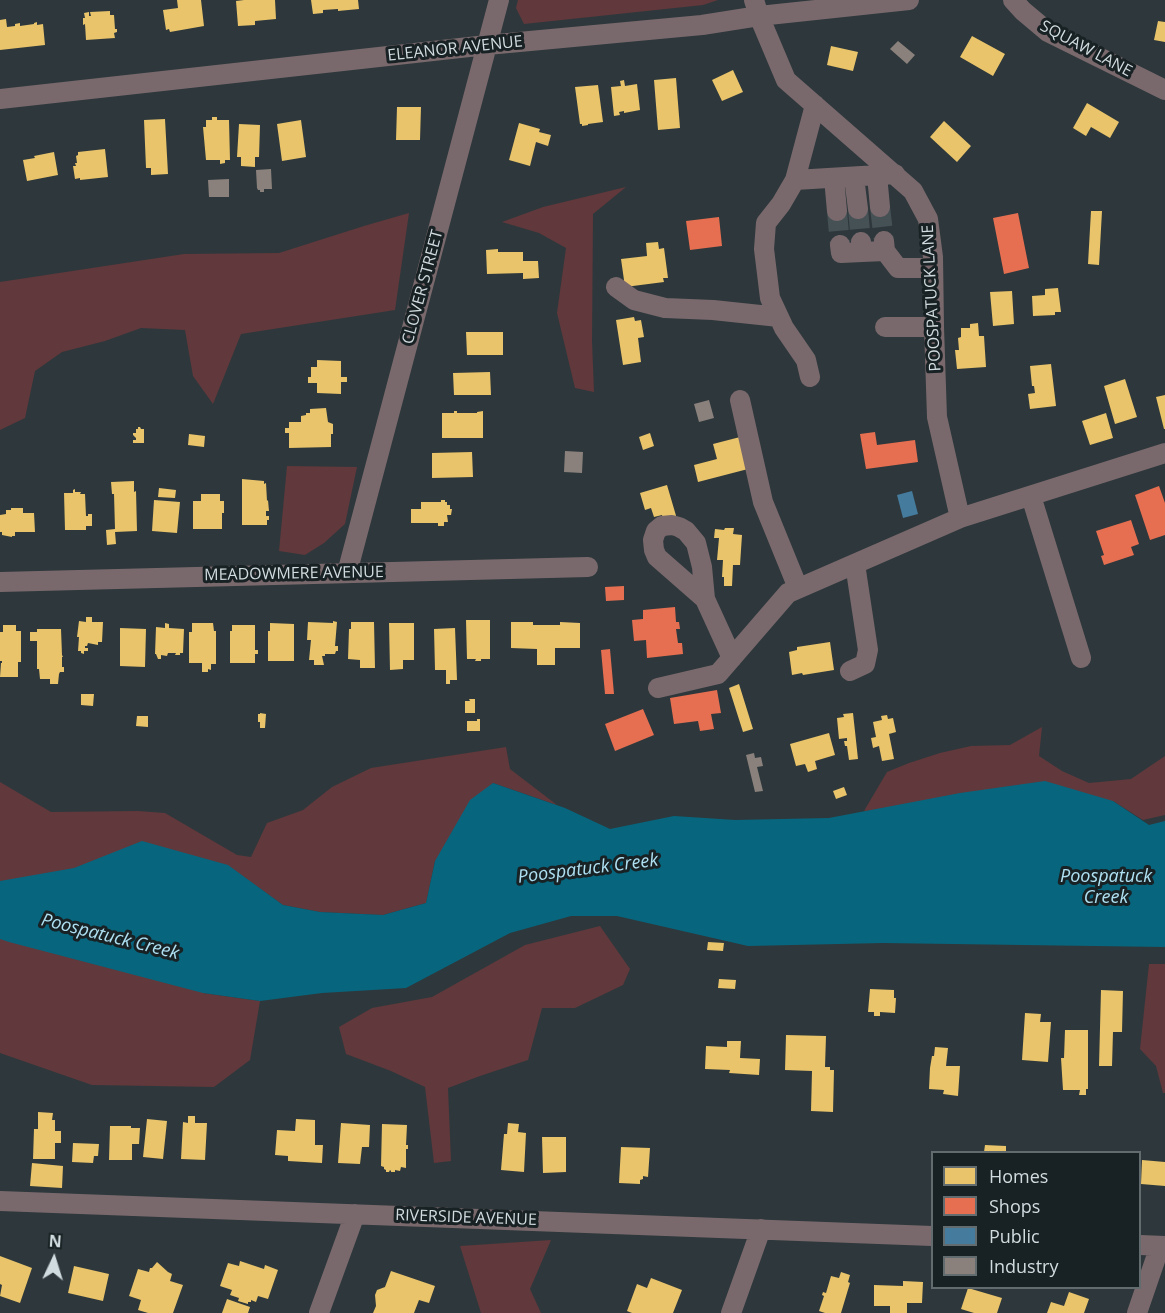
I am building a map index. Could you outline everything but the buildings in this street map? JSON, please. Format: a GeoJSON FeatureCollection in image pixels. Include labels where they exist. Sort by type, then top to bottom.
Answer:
{"type":"FeatureCollection","features":[{"type":"Feature","properties":{"kind":"street","name":"CLOVER STREET"},"geometry":{"type":"LineString","coordinates":[[346,573],[498,0]]}},
{"type":"Feature","properties":{"kind":"street","name":"ELEANOR AVENUE"},"geometry":{"type":"LineString","coordinates":[[0,99],[487,45],[702,24],[756,8],[909,0]]}},
{"type":"Feature","properties":{"kind":"street","name":"SQUAW LANE"},"geometry":{"type":"LineString","coordinates":[[1013,0],[1048,32],[1165,90]]}},
{"type":"Feature","properties":{"kind":"street","name":"POOSPATUCK LANE"},"geometry":{"type":"LineString","coordinates":[[756,8],[786,80],[815,105],[886,175],[913,191],[928,219],[933,268],[937,417],[960,518]]}},
{"type":"Feature","properties":{"kind":"street"},"geometry":{"type":"LineString","coordinates":[[810,377],[806,360],[784,328],[771,298],[764,249],[766,223],[781,204],[795,180],[815,105]]}},
{"type":"Feature","properties":{"kind":"street"},"geometry":{"type":"LineString","coordinates":[[795,180],[886,175],[880,207]]}},
{"type":"Feature","properties":{"kind":"street"},"geometry":{"type":"LineString","coordinates":[[854,177],[858,209]]}},
{"type":"Feature","properties":{"kind":"street"},"geometry":{"type":"LineString","coordinates":[[834,178],[837,211]]}},
{"type":"Feature","properties":{"kind":"street"},"geometry":{"type":"LineString","coordinates":[[840,245],[841,253],[861,247],[885,246],[898,268],[933,268]]}},
{"type":"Feature","properties":{"kind":"street"},"geometry":{"type":"LineString","coordinates":[[616,287],[634,300],[665,308],[779,317]]}},
{"type":"Feature","properties":{"kind":"street"},"geometry":{"type":"LineString","coordinates":[[885,327],[934,327]]}},
{"type":"Feature","properties":{"kind":"street"},"geometry":{"type":"LineString","coordinates":[[740,400],[763,502],[793,591]]}},
{"type":"Feature","properties":{"kind":"street"},"geometry":{"type":"LineString","coordinates":[[658,688],[718,674],[793,591],[960,518],[1165,453]]}},
{"type":"Feature","properties":{"kind":"street"},"geometry":{"type":"LineString","coordinates":[[1031,496],[1081,658]]}},
{"type":"Feature","properties":{"kind":"street"},"geometry":{"type":"LineString","coordinates":[[850,670],[865,664],[868,650],[855,564]]}},
{"type":"Feature","properties":{"kind":"street","name":"MEADOWMERE AVENUE"},"geometry":{"type":"LineString","coordinates":[[0,582],[588,567]]}},
{"type":"Feature","properties":{"kind":"street"},"geometry":{"type":"LineString","coordinates":[[705,599],[732,658]]}},
{"type":"Feature","properties":{"kind":"street","name":"RIVERSIDE AVENUE"},"geometry":{"type":"LineString","coordinates":[[0,1201],[931,1236]]}},
{"type":"Feature","properties":{"kind":"street"},"geometry":{"type":"LineString","coordinates":[[319,1313],[355,1214]]}},
{"type":"Feature","properties":{"kind":"street"},"geometry":{"type":"LineString","coordinates":[[731,1313],[761,1229]]}},
{"type":"Feature","properties":{"kind":"street"},"geometry":{"type":"LineString","coordinates":[[1137,1313],[1163,1246],[1141,1245]]}},
{"type":"Feature","properties":{"kind":"shaded area"},"geometry":{"type":"Polygon","coordinates":[[[518,0],[718,0],[703,5],[524,24],[516,8],[518,0]]]}},
{"type":"Feature","properties":{"kind":"shaded area"},"geometry":{"type":"Polygon","coordinates":[[[626,187],[593,214],[594,392],[575,388],[557,313],[566,248],[539,233],[502,222],[543,207],[626,187]]]}},
{"type":"Feature","properties":{"kind":"shaded area"},"geometry":{"type":"Polygon","coordinates":[[[409,213],[395,310],[241,334],[213,404],[193,376],[185,330],[141,328],[105,341],[62,352],[35,371],[25,418],[0,430],[0,282],[184,254],[279,253],[409,213]]]}},
{"type":"Feature","properties":{"kind":"shaded area"},"geometry":{"type":"Polygon","coordinates":[[[287,466],[357,467],[345,524],[324,543],[305,555],[279,551],[287,466]]]}},
{"type":"Feature","properties":{"kind":"shaded area"},"geometry":{"type":"Polygon","coordinates":[[[1042,727],[1039,756],[1062,771],[1089,783],[1131,779],[1165,756],[1165,815],[1143,820],[1113,801],[864,811],[887,772],[940,753],[971,746],[1010,745],[1042,727]]]}},
{"type":"Feature","properties":{"kind":"shaded area"},"geometry":{"type":"Polygon","coordinates":[[[506,747],[510,769],[557,805],[493,783],[435,861],[426,903],[383,915],[320,912],[283,905],[227,865],[203,993],[260,1001],[250,1060],[214,1087],[92,1085],[0,1053],[0,782],[51,812],[165,813],[237,855],[251,857],[267,823],[303,810],[332,787],[371,768],[506,747]]]}},
{"type":"Feature","properties":{"kind":"shaded area"},"geometry":{"type":"Polygon","coordinates":[[[600,926],[630,969],[623,985],[575,1008],[542,1008],[528,1060],[448,1088],[451,1161],[434,1163],[425,1087],[346,1054],[339,1027],[372,1008],[432,997],[525,945],[600,926]]]}},
{"type":"Feature","properties":{"kind":"shaded area"},"geometry":{"type":"Polygon","coordinates":[[[1149,964],[1165,964],[1165,1093],[1163,1093],[1156,1066],[1140,1049],[1149,964]]]}},
{"type":"Feature","properties":{"kind":"shaded area"},"geometry":{"type":"Polygon","coordinates":[[[551,1240],[530,1289],[541,1313],[481,1313],[460,1246],[551,1240]]]}},
{"type":"Feature","properties":{"kind":"water","name":"Poospatuck Creek"},"geometry":{"type":"Polygon","coordinates":[[[1045,781],[1113,801],[1149,825],[1165,821],[1165,947],[883,943],[748,946],[617,916],[571,916],[510,933],[406,988],[322,993],[260,1001],[203,993],[0,939],[0,881],[74,868],[142,841],[228,865],[283,905],[320,912],[383,915],[426,903],[435,861],[470,800],[493,783],[565,808],[610,829],[674,816],[735,820],[829,818],[960,793],[1045,781]]]}},
{"type":"Feature","properties":{"kind":"tunnel"},"geometry":{"type":"LineString","coordinates":[[880,207],[884,241]]}},
{"type":"Feature","properties":{"kind":"tunnel"},"geometry":{"type":"LineString","coordinates":[[858,209],[861,242]]}},
{"type":"Feature","properties":{"kind":"tunnel"},"geometry":{"type":"LineString","coordinates":[[837,211],[840,245]]}}]}
